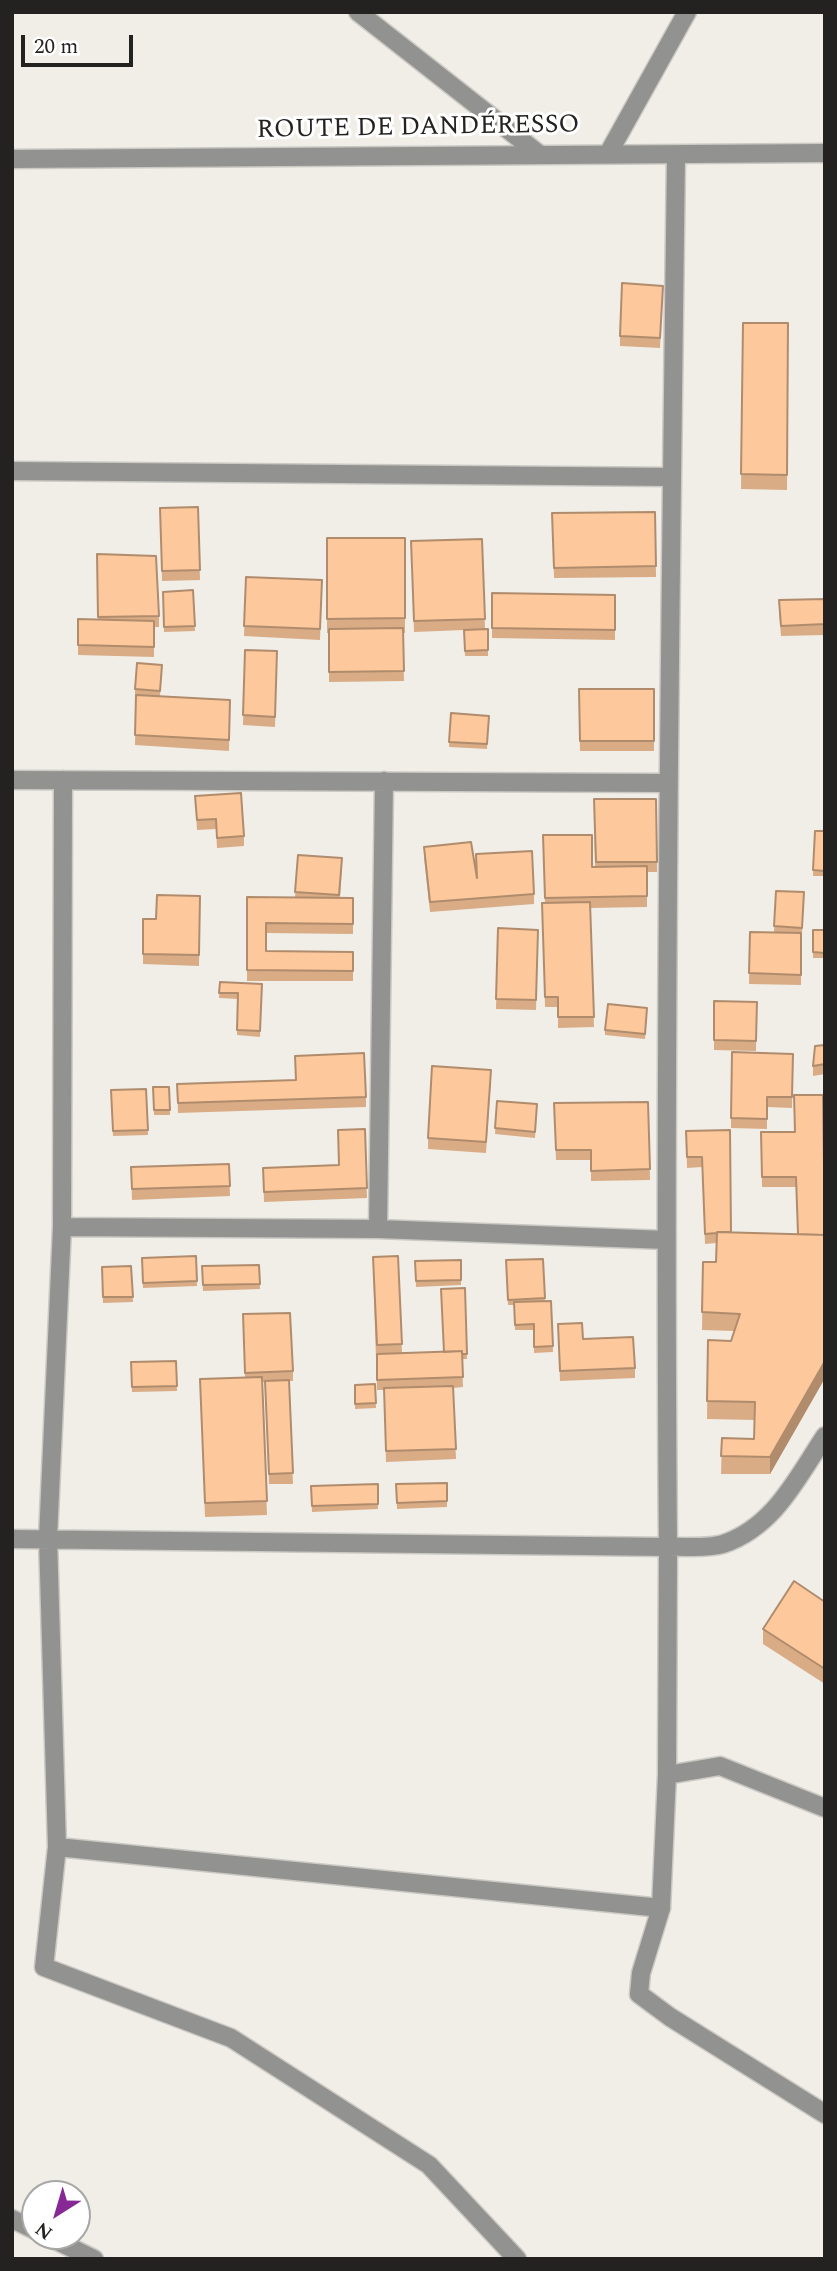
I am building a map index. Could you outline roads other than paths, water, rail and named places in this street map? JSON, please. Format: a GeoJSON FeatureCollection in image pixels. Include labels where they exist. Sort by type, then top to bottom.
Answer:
{"type":"FeatureCollection","features":[{"type":"Feature","properties":{"kind":"street"},"geometry":{"type":"LineString","coordinates":[[358,12],[539,154]]}},
{"type":"Feature","properties":{"kind":"street"},"geometry":{"type":"LineString","coordinates":[[608,154],[687,12]]}},
{"type":"Feature","properties":{"kind":"street","name":"ROUTE DE DANDÉRESSO"},"geometry":{"type":"LineString","coordinates":[[12,159],[825,153]]}},
{"type":"Feature","properties":{"kind":"street"},"geometry":{"type":"LineString","coordinates":[[676,156],[668,783],[667,1775],[662,1908],[641,1973],[639,1994],[670,2017],[825,2114]]}},
{"type":"Feature","properties":{"kind":"street"},"geometry":{"type":"LineString","coordinates":[[12,471],[672,477]]}},
{"type":"Feature","properties":{"kind":"street"},"geometry":{"type":"LineString","coordinates":[[12,780],[668,783]]}},
{"type":"Feature","properties":{"kind":"street"},"geometry":{"type":"LineString","coordinates":[[64,780],[62,1227],[48,1538],[57,1847],[44,1967],[230,2038],[429,2165],[517,2259]]}},
{"type":"Feature","properties":{"kind":"street"},"geometry":{"type":"LineString","coordinates":[[378,1229],[384,781]]}},
{"type":"Feature","properties":{"kind":"street"},"geometry":{"type":"LineString","coordinates":[[62,1227],[378,1229],[666,1240]]}},
{"type":"Feature","properties":{"kind":"street"},"geometry":{"type":"LineString","coordinates":[[12,1539],[668,1547],[721,1545],[776,1511],[825,1436]]}},
{"type":"Feature","properties":{"kind":"street"},"geometry":{"type":"LineString","coordinates":[[667,1775],[720,1766],[825,1808]]}},
{"type":"Feature","properties":{"kind":"street"},"geometry":{"type":"LineString","coordinates":[[57,1847],[662,1908]]}},
{"type":"Feature","properties":{"kind":"street"},"geometry":{"type":"LineString","coordinates":[[76,2250],[94,2259]]}}]}
